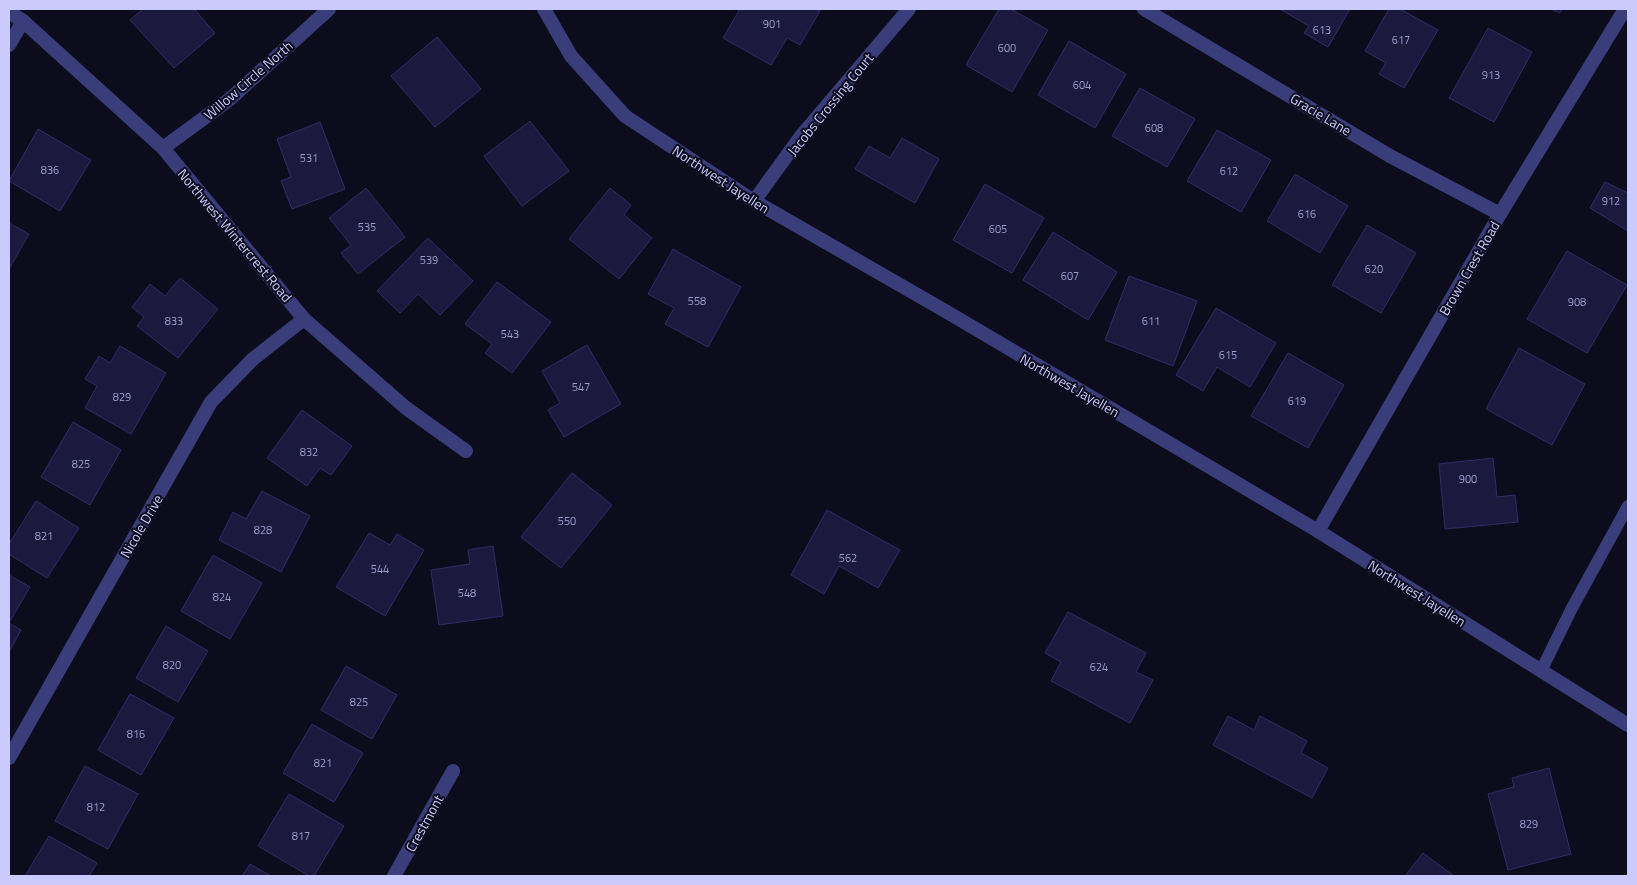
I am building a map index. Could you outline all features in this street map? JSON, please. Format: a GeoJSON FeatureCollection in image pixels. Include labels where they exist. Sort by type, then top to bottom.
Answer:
{"type":"FeatureCollection","features":[{"type":"Feature","properties":{"kind":"street","name":"Willow Circle North"},"geometry":{"type":"LineString","coordinates":[[163,148],[230,98],[329,9]]}},
{"type":"Feature","properties":{"kind":"street","name":"Northwest Jayellen"},"geometry":{"type":"LineString","coordinates":[[544,9],[571,56],[625,116],[754,201],[1318,531],[1628,726]]}},
{"type":"Feature","properties":{"kind":"street","name":"Jacobs Crossing Court"},"geometry":{"type":"LineString","coordinates":[[754,201],[801,136],[909,9]]}},
{"type":"Feature","properties":{"kind":"street","name":"Gracie Lane"},"geometry":{"type":"LineString","coordinates":[[1144,9],[1390,156],[1500,214]]}},
{"type":"Feature","properties":{"kind":"street","name":"Brown Crest Road"},"geometry":{"type":"LineString","coordinates":[[1318,531],[1500,214],[1625,9]]}},
{"type":"Feature","properties":{"kind":"street","name":"Northwest Wintercrest Road"},"geometry":{"type":"LineString","coordinates":[[9,12],[23,21],[163,148],[304,319],[406,408],[466,450]]}},
{"type":"Feature","properties":{"kind":"street"},"geometry":{"type":"LineString","coordinates":[[9,45],[23,21]]}},
{"type":"Feature","properties":{"kind":"street","name":"Nicole Drive"},"geometry":{"type":"LineString","coordinates":[[9,758],[211,402],[253,359],[304,319]]}},
{"type":"Feature","properties":{"kind":"street","name":"Crestmont"},"geometry":{"type":"LineString","coordinates":[[394,876],[453,771]]}},
{"type":"Feature","properties":{"kind":"lane"},"geometry":{"type":"LineString","coordinates":[[1541,671],[1572,608],[1628,506]]}},
{"type":"Feature","properties":{"kind":"building"},"geometry":{"type":"Polygon","coordinates":[[[143,9],[194,9],[215,33],[174,68],[130,20],[143,9]]]}},
{"type":"Feature","properties":{"kind":"building"},"geometry":{"type":"Polygon","coordinates":[[[740,9],[816,9],[820,11],[800,45],[787,38],[771,65],[723,38],[740,9]]]}},
{"type":"Feature","properties":{"kind":"building"},"geometry":{"type":"Polygon","coordinates":[[[999,9],[1011,9],[1048,30],[1012,92],[966,65],[999,9]]]}},
{"type":"Feature","properties":{"kind":"building"},"geometry":{"type":"Polygon","coordinates":[[[1280,9],[1350,9],[1328,47],[1304,33],[1309,26],[1280,9]]]}},
{"type":"Feature","properties":{"kind":"building"},"geometry":{"type":"Polygon","coordinates":[[[1389,9],[1400,9],[1438,30],[1404,88],[1379,74],[1386,63],[1365,51],[1389,9]]]}},
{"type":"Feature","properties":{"kind":"building"},"geometry":{"type":"Polygon","coordinates":[[[1551,9],[1562,9],[1560,13],[1551,9]]]}},
{"type":"Feature","properties":{"kind":"building"},"geometry":{"type":"Polygon","coordinates":[[[1488,28],[1532,52],[1494,122],[1449,98],[1488,28]]]}},
{"type":"Feature","properties":{"kind":"building"},"geometry":{"type":"Polygon","coordinates":[[[437,37],[481,89],[435,127],[391,76],[437,37]]]}},
{"type":"Feature","properties":{"kind":"building"},"geometry":{"type":"Polygon","coordinates":[[[1069,41],[1126,74],[1095,128],[1038,95],[1069,41]]]}},
{"type":"Feature","properties":{"kind":"building"},"geometry":{"type":"Polygon","coordinates":[[[1140,88],[1195,119],[1167,167],[1112,136],[1140,88]]]}},
{"type":"Feature","properties":{"kind":"building"},"geometry":{"type":"Polygon","coordinates":[[[530,121],[569,171],[522,206],[484,156],[530,121]]]}},
{"type":"Feature","properties":{"kind":"building"},"geometry":{"type":"Polygon","coordinates":[[[320,122],[345,189],[292,209],[281,181],[291,177],[277,139],[320,122]]]}},
{"type":"Feature","properties":{"kind":"building"},"geometry":{"type":"Polygon","coordinates":[[[38,129],[91,160],[60,211],[9,181],[38,129]]]}},
{"type":"Feature","properties":{"kind":"building"},"geometry":{"type":"Polygon","coordinates":[[[1217,130],[1271,160],[1241,212],[1187,181],[1217,130]]]}},
{"type":"Feature","properties":{"kind":"building"},"geometry":{"type":"Polygon","coordinates":[[[902,138],[939,159],[915,203],[855,169],[869,146],[890,158],[902,138]]]}},
{"type":"Feature","properties":{"kind":"building"},"geometry":{"type":"Polygon","coordinates":[[[1295,174],[1348,206],[1320,253],[1267,221],[1295,174]]]}},
{"type":"Feature","properties":{"kind":"building"},"geometry":{"type":"Polygon","coordinates":[[[1605,182],[1628,193],[1628,231],[1590,208],[1605,182]]]}},
{"type":"Feature","properties":{"kind":"building"},"geometry":{"type":"Polygon","coordinates":[[[985,184],[1044,218],[1012,273],[953,240],[985,184]]]}},
{"type":"Feature","properties":{"kind":"building"},"geometry":{"type":"Polygon","coordinates":[[[366,188],[405,237],[358,274],[341,253],[351,245],[329,218],[366,188]]]}},
{"type":"Feature","properties":{"kind":"building"},"geometry":{"type":"Polygon","coordinates":[[[610,188],[631,205],[624,215],[652,238],[619,279],[569,239],[610,188]]]}},
{"type":"Feature","properties":{"kind":"building"},"geometry":{"type":"Polygon","coordinates":[[[9,223],[29,234],[9,269],[9,223]]]}},
{"type":"Feature","properties":{"kind":"building"},"geometry":{"type":"Polygon","coordinates":[[[1367,225],[1416,253],[1381,313],[1332,285],[1367,225]]]}},
{"type":"Feature","properties":{"kind":"building"},"geometry":{"type":"Polygon","coordinates":[[[1053,232],[1117,272],[1088,320],[1023,280],[1053,232]]]}},
{"type":"Feature","properties":{"kind":"building"},"geometry":{"type":"Polygon","coordinates":[[[428,238],[473,281],[440,315],[418,294],[400,313],[377,291],[428,238]]]}},
{"type":"Feature","properties":{"kind":"building"},"geometry":{"type":"Polygon","coordinates":[[[673,249],[741,287],[708,347],[665,324],[674,308],[648,294],[673,249]]]}},
{"type":"Feature","properties":{"kind":"building"},"geometry":{"type":"Polygon","coordinates":[[[1567,251],[1627,285],[1587,353],[1527,319],[1567,251]]]}},
{"type":"Feature","properties":{"kind":"building"},"geometry":{"type":"Polygon","coordinates":[[[1129,276],[1197,301],[1173,366],[1105,340],[1129,276]]]}},
{"type":"Feature","properties":{"kind":"building"},"geometry":{"type":"Polygon","coordinates":[[[180,278],[218,309],[178,358],[137,326],[144,317],[132,307],[150,284],[165,296],[180,278]]]}},
{"type":"Feature","properties":{"kind":"building"},"geometry":{"type":"Polygon","coordinates":[[[497,282],[551,322],[512,373],[485,353],[492,344],[465,324],[497,282]]]}},
{"type":"Feature","properties":{"kind":"building"},"geometry":{"type":"Polygon","coordinates":[[[1216,308],[1276,343],[1250,387],[1217,367],[1203,391],[1176,375],[1216,308]]]}},
{"type":"Feature","properties":{"kind":"building"},"geometry":{"type":"Polygon","coordinates":[[[587,345],[621,404],[564,437],[548,410],[560,403],[542,371],[587,345]]]}},
{"type":"Feature","properties":{"kind":"building"},"geometry":{"type":"Polygon","coordinates":[[[120,346],[166,373],[131,434],[85,408],[97,386],[85,379],[99,356],[110,363],[120,346]]]}},
{"type":"Feature","properties":{"kind":"building"},"geometry":{"type":"Polygon","coordinates":[[[1519,348],[1585,384],[1552,445],[1486,409],[1519,348]]]}},
{"type":"Feature","properties":{"kind":"building"},"geometry":{"type":"Polygon","coordinates":[[[1288,353],[1344,385],[1308,448],[1251,416],[1288,353]]]}},
{"type":"Feature","properties":{"kind":"building"},"geometry":{"type":"Polygon","coordinates":[[[302,410],[352,446],[331,475],[320,468],[307,486],[267,458],[302,410]]]}},
{"type":"Feature","properties":{"kind":"building"},"geometry":{"type":"Polygon","coordinates":[[[73,422],[121,450],[90,505],[41,477],[73,422]]]}},
{"type":"Feature","properties":{"kind":"building"},"geometry":{"type":"Polygon","coordinates":[[[1493,458],[1497,497],[1515,495],[1518,522],[1445,529],[1439,464],[1493,458]]]}},
{"type":"Feature","properties":{"kind":"building"},"geometry":{"type":"Polygon","coordinates":[[[572,473],[612,505],[561,568],[521,537],[572,473]]]}},
{"type":"Feature","properties":{"kind":"building"},"geometry":{"type":"Polygon","coordinates":[[[262,491],[310,516],[281,572],[219,540],[233,512],[246,519],[262,491]]]}},
{"type":"Feature","properties":{"kind":"building"},"geometry":{"type":"Polygon","coordinates":[[[36,501],[79,528],[47,578],[9,554],[9,544],[36,501]]]}},
{"type":"Feature","properties":{"kind":"building"},"geometry":{"type":"Polygon","coordinates":[[[827,510],[900,550],[878,588],[839,566],[824,594],[791,575],[827,510]]]}},
{"type":"Feature","properties":{"kind":"building"},"geometry":{"type":"Polygon","coordinates":[[[369,533],[390,545],[397,534],[424,550],[385,616],[336,587],[369,533]]]}},
{"type":"Feature","properties":{"kind":"building"},"geometry":{"type":"Polygon","coordinates":[[[493,546],[503,616],[439,625],[431,570],[470,564],[468,550],[493,546]]]}},
{"type":"Feature","properties":{"kind":"building"},"geometry":{"type":"Polygon","coordinates":[[[213,555],[262,583],[230,639],[181,611],[213,555]]]}},
{"type":"Feature","properties":{"kind":"building"},"geometry":{"type":"Polygon","coordinates":[[[9,575],[30,587],[9,623],[9,575]]]}},
{"type":"Feature","properties":{"kind":"building"},"geometry":{"type":"Polygon","coordinates":[[[1068,612],[1146,653],[1136,672],[1153,680],[1130,723],[1051,681],[1061,662],[1045,653],[1068,612]]]}},
{"type":"Feature","properties":{"kind":"building"},"geometry":{"type":"Polygon","coordinates":[[[9,623],[21,630],[9,652],[9,623]]]}},
{"type":"Feature","properties":{"kind":"building"},"geometry":{"type":"Polygon","coordinates":[[[166,626],[208,651],[178,702],[136,678],[166,626]]]}},
{"type":"Feature","properties":{"kind":"building"},"geometry":{"type":"Polygon","coordinates":[[[346,666],[397,695],[372,739],[321,710],[346,666]]]}},
{"type":"Feature","properties":{"kind":"building"},"geometry":{"type":"Polygon","coordinates":[[[130,694],[174,718],[141,775],[98,750],[130,694]]]}},
{"type":"Feature","properties":{"kind":"building"},"geometry":{"type":"Polygon","coordinates":[[[1228,716],[1254,730],[1260,716],[1307,741],[1301,753],[1328,768],[1312,798],[1213,745],[1228,716]]]}},
{"type":"Feature","properties":{"kind":"building"},"geometry":{"type":"Polygon","coordinates":[[[312,724],[363,753],[334,802],[283,773],[312,724]]]}},
{"type":"Feature","properties":{"kind":"building"},"geometry":{"type":"Polygon","coordinates":[[[85,766],[138,794],[108,849],[55,821],[85,766]]]}},
{"type":"Feature","properties":{"kind":"building"},"geometry":{"type":"Polygon","coordinates":[[[1549,768],[1571,854],[1508,870],[1488,794],[1514,787],[1512,778],[1549,768]]]}},
{"type":"Feature","properties":{"kind":"building"},"geometry":{"type":"Polygon","coordinates":[[[289,794],[344,826],[314,876],[309,876],[258,846],[289,794]]]}},
{"type":"Feature","properties":{"kind":"building"},"geometry":{"type":"Polygon","coordinates":[[[49,836],[97,863],[89,876],[25,876],[49,836]]]}},
{"type":"Feature","properties":{"kind":"building"},"geometry":{"type":"Polygon","coordinates":[[[1423,853],[1454,876],[1405,876],[1423,853]]]}},
{"type":"Feature","properties":{"kind":"building"},"geometry":{"type":"Polygon","coordinates":[[[250,864],[271,876],[242,876],[250,864]]]}}]}
